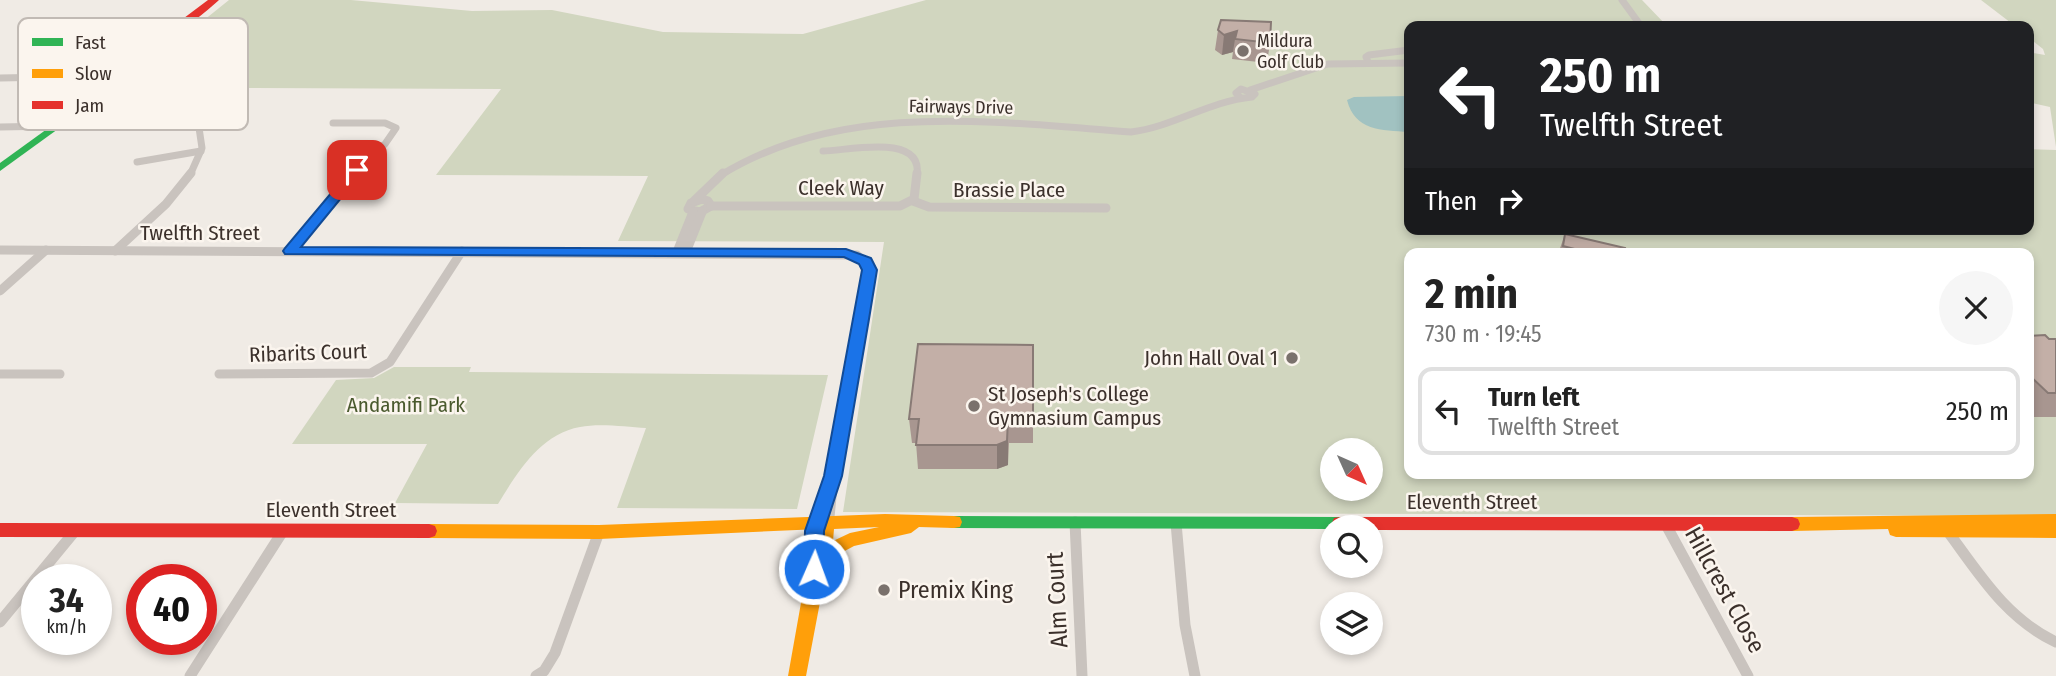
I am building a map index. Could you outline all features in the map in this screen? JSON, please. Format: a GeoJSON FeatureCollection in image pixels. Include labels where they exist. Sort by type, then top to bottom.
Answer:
{"type":"FeatureCollection","features":[{"type":"Feature","properties":{"kind":"main road"},"geometry":{"type":"LineString","coordinates":[[191,18],[214,0]]}},
{"type":"Feature","properties":{"kind":"main road"},"geometry":{"type":"LineString","coordinates":[[0,162],[45,130]]}},
{"type":"Feature","properties":{"kind":"main road"},"geometry":{"type":"LineString","coordinates":[[0,168],[46,130]]}},
{"type":"Feature","properties":{"kind":"main road","name":"Eleventh Street"},"geometry":{"type":"LineString","coordinates":[[822,526],[885,520],[1665,523],[1943,526],[2056,531]]}},
{"type":"Feature","properties":{"kind":"main road","name":"Eleventh Street"},"geometry":{"type":"LineString","coordinates":[[1943,526],[2056,520]]}},
{"type":"Feature","properties":{"kind":"main road","name":"Eleventh Street"},"geometry":{"type":"LineString","coordinates":[[0,530],[599,532],[948,522]]}},
{"type":"Feature","properties":{"kind":"main road"},"geometry":{"type":"LineString","coordinates":[[822,555],[850,540],[915,525]]}},
{"type":"Feature","properties":{"kind":"main road"},"geometry":{"type":"LineString","coordinates":[[813,586],[822,555],[822,526]]}},
{"type":"Feature","properties":{"kind":"main road"},"geometry":{"type":"LineString","coordinates":[[797,676],[822,526]]}},
{"type":"Feature","properties":{"kind":"street"},"geometry":{"type":"LineString","coordinates":[[1622,0],[1637,21]]}},
{"type":"Feature","properties":{"kind":"street"},"geometry":{"type":"LineString","coordinates":[[1404,51],[1366,57],[1368,62],[1404,63]]}},
{"type":"Feature","properties":{"kind":"street","name":"Fairways Drive"},"geometry":{"type":"LineString","coordinates":[[698,212],[708,200],[720,175],[748,159],[801,140],[853,128],[905,121],[967,120],[1131,132],[1148,130],[1235,97],[1252,97],[1252,91],[1328,64],[1368,62]]}},
{"type":"Feature","properties":{"kind":"street"},"geometry":{"type":"LineString","coordinates":[[0,79],[18,79]]}},
{"type":"Feature","properties":{"kind":"street"},"geometry":{"type":"LineString","coordinates":[[290,251],[357,170],[379,151],[396,130],[395,126],[390,124],[333,123]]}},
{"type":"Feature","properties":{"kind":"street"},"geometry":{"type":"LineString","coordinates":[[0,127],[18,127]]}},
{"type":"Feature","properties":{"kind":"street"},"geometry":{"type":"LineString","coordinates":[[115,251],[184,182],[201,151],[199,130]]}},
{"type":"Feature","properties":{"kind":"street","name":"Cleek Way"},"geometry":{"type":"LineString","coordinates":[[698,212],[688,207],[694,201],[900,206],[913,201],[918,168],[903,148],[890,144],[858,150],[823,151]]}},
{"type":"Feature","properties":{"kind":"street"},"geometry":{"type":"LineString","coordinates":[[137,162],[201,151]]}},
{"type":"Feature","properties":{"kind":"street","name":"Brassie Place"},"geometry":{"type":"LineString","coordinates":[[913,201],[929,207],[1106,208]]}},
{"type":"Feature","properties":{"kind":"street"},"geometry":{"type":"LineString","coordinates":[[681,252],[698,212]]}},
{"type":"Feature","properties":{"kind":"street","name":"Twelfth Street"},"geometry":{"type":"LineString","coordinates":[[0,250],[846,253],[860,257],[868,265],[868,278],[822,526]]}},
{"type":"Feature","properties":{"kind":"street"},"geometry":{"type":"LineString","coordinates":[[0,291],[46,250]]}},
{"type":"Feature","properties":{"kind":"street","name":"Ribarits Court"},"geometry":{"type":"LineString","coordinates":[[219,374],[359,375],[379,370],[390,362],[462,251]]}},
{"type":"Feature","properties":{"kind":"street"},"geometry":{"type":"LineString","coordinates":[[0,374],[60,374]]}},
{"type":"Feature","properties":{"kind":"street","name":"Alm Court"},"geometry":{"type":"LineString","coordinates":[[1075,522],[1082,676]]}},
{"type":"Feature","properties":{"kind":"street"},"geometry":{"type":"LineString","coordinates":[[1176,523],[1185,625],[1195,676]]}},
{"type":"Feature","properties":{"kind":"street","name":"Hillcrest Close"},"geometry":{"type":"LineString","coordinates":[[1665,523],[1748,676]]}},
{"type":"Feature","properties":{"kind":"street"},"geometry":{"type":"LineString","coordinates":[[1943,526],[2015,618],[2031,631],[2056,642]]}},
{"type":"Feature","properties":{"kind":"street"},"geometry":{"type":"LineString","coordinates":[[0,622],[75,531]]}},
{"type":"Feature","properties":{"kind":"street"},"geometry":{"type":"LineString","coordinates":[[190,676],[283,531]]}},
{"type":"Feature","properties":{"kind":"street"},"geometry":{"type":"LineString","coordinates":[[536,676],[544,671],[555,653],[599,532]]}},
{"type":"Feature","properties":{"kind":"green space"},"geometry":{"type":"Polygon","coordinates":[[[229,0],[351,0],[472,11],[552,10],[663,32],[803,34],[926,0],[1642,0],[1662,21],[1404,21],[1404,235],[2034,235],[2034,149],[2056,150],[2056,516],[843,512],[884,242],[618,241],[648,176],[436,175],[501,89],[248,88],[248,18],[207,18],[229,0]]]}},
{"type":"Feature","properties":{"kind":"green space"},"geometry":{"type":"Polygon","coordinates":[[[1981,0],[2056,0],[2056,147],[2050,107],[2034,103],[2034,53],[2045,55],[2043,49],[2034,42],[2034,21],[2008,21],[1981,0]]]}},
{"type":"Feature","properties":{"kind":"green space","name":"Andamifi Park"},"geometry":{"type":"Polygon","coordinates":[[[394,367],[471,367],[469,372],[828,375],[797,509],[617,508],[646,428],[596,425],[566,431],[541,446],[513,480],[498,504],[395,503],[427,444],[292,444],[336,380],[374,378],[394,367]]]}},
{"type":"Feature","properties":{"kind":"water"},"geometry":{"type":"Polygon","coordinates":[[[1404,96],[1404,132],[1379,129],[1363,123],[1356,118],[1347,100],[1354,97],[1404,96]]]}},
{"type":"Feature","properties":{"kind":"building"},"geometry":{"type":"Polygon","coordinates":[[[1221,20],[1271,22],[1270,43],[1235,39],[1237,31],[1224,35],[1218,30],[1221,20]]]}},
{"type":"Feature","properties":{"kind":"building"},"geometry":{"type":"Polygon","coordinates":[[[1565,235],[1569,235],[1625,248],[1571,248],[1563,246],[1565,235]]]}},
{"type":"Feature","properties":{"kind":"building"},"geometry":{"type":"Polygon","coordinates":[[[2045,335],[2049,339],[2056,339],[2056,393],[2048,393],[2034,380],[2034,336],[2045,335]]]}},
{"type":"Feature","properties":{"kind":"building","name":"St Joseph's College Gymnasium Campus"},"geometry":{"type":"Polygon","coordinates":[[[918,344],[1033,345],[1033,419],[1008,419],[1007,441],[997,445],[916,445],[919,419],[909,419],[918,344]]]}},
{"type":"Feature","properties":{"kind":"traffic: fast"},"geometry":{"type":"LineString","coordinates":[[0,168],[51,130]]}},
{"type":"Feature","properties":{"kind":"traffic: fast"},"geometry":{"type":"LineString","coordinates":[[954,522],[1320,523]]}},
{"type":"Feature","properties":{"kind":"traffic: slow"},"geometry":{"type":"LineString","coordinates":[[429,531],[599,532],[885,520],[954,522]]}},
{"type":"Feature","properties":{"kind":"traffic: slow"},"geometry":{"type":"LineString","coordinates":[[1792,524],[2056,520]]}},
{"type":"Feature","properties":{"kind":"traffic: slow"},"geometry":{"type":"LineString","coordinates":[[822,555],[850,540],[911,526]]}},
{"type":"Feature","properties":{"kind":"traffic: slow"},"geometry":{"type":"LineString","coordinates":[[1896,530],[2056,531]]}},
{"type":"Feature","properties":{"kind":"traffic: slow"},"geometry":{"type":"LineString","coordinates":[[797,676],[813,586],[827,531]]}},
{"type":"Feature","properties":{"kind":"traffic: jam"},"geometry":{"type":"LineString","coordinates":[[190,18],[214,0]]}},
{"type":"Feature","properties":{"kind":"traffic: jam"},"geometry":{"type":"LineString","coordinates":[[1383,523],[1792,524]]}},
{"type":"Feature","properties":{"kind":"traffic: jam"},"geometry":{"type":"LineString","coordinates":[[0,530],[429,531]]}},
{"type":"Feature","properties":{"kind":"traffic: jam"},"geometry":{"type":"LineString","coordinates":[[814,567],[815,532]]}},
{"type":"Feature","properties":{"kind":"place","name":"Mildura Golf Club"},"geometry":{"type":"Point","coordinates":[1243,51]}},
{"type":"Feature","properties":{"kind":"place","name":"John Hall Oval 1"},"geometry":{"type":"Point","coordinates":[1292,358]}},
{"type":"Feature","properties":{"kind":"place","name":"St Joseph's College Gymnasium Campus"},"geometry":{"type":"Point","coordinates":[974,406]}},
{"type":"Feature","properties":{"kind":"place","name":"Premix King"},"geometry":{"type":"Point","coordinates":[884,590]}},
{"type":"Feature","properties":{"kind":"route"},"geometry":{"type":"LineString","coordinates":[[357,170],[290,251],[846,253],[857,255],[865,261],[869,270],[862,319],[833,476],[815,531],[814,569]]}}]}
